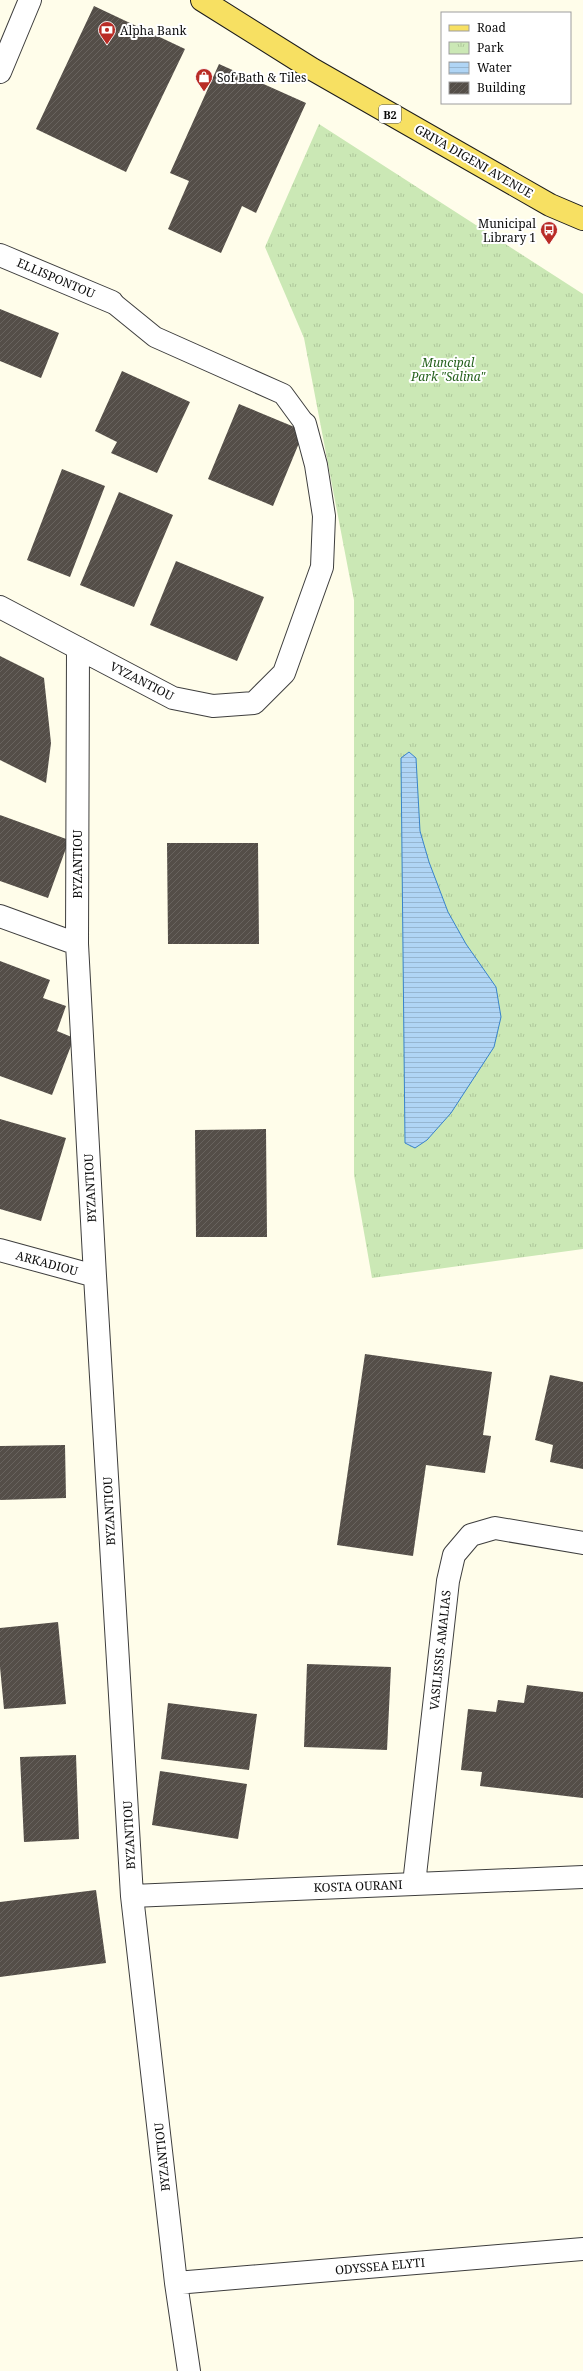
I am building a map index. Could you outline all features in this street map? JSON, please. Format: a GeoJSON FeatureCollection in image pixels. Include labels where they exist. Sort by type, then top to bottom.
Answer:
{"type":"FeatureCollection","features":[{"type":"Feature","properties":{"kind":"main road","name":"GRIVA DIGENI AVENUE"},"geometry":{"type":"LineString","coordinates":[[202,0],[326,77],[550,205],[583,219]]}},
{"type":"Feature","properties":{"kind":"street"},"geometry":{"type":"LineString","coordinates":[[0,72],[30,0]]}},
{"type":"Feature","properties":{"kind":"street","name":"ELLISPONTOU"},"geometry":{"type":"LineString","coordinates":[[0,255],[112,302]]}},
{"type":"Feature","properties":{"kind":"street","name":"VYZANTIOU"},"geometry":{"type":"LineString","coordinates":[[0,607],[173,698],[213,706],[254,703],[284,673],[322,567],[324,516],[316,465],[305,424]]}},
{"type":"Feature","properties":{"kind":"street","name":"BYZANTIOU"},"geometry":{"type":"LineString","coordinates":[[78,648],[77,944],[94,1276],[132,1896],[176,2283],[189,2371]]}},
{"type":"Feature","properties":{"kind":"street"},"geometry":{"type":"LineString","coordinates":[[0,916],[77,944]]}},
{"type":"Feature","properties":{"kind":"street","name":"ARKADIOU"},"geometry":{"type":"LineString","coordinates":[[0,1250],[94,1276]]}},
{"type":"Feature","properties":{"kind":"street","name":"VASILISSIS AMALIAS"},"geometry":{"type":"LineString","coordinates":[[414,1884],[448,1581],[454,1555],[471,1535],[496,1528],[583,1543]]}},
{"type":"Feature","properties":{"kind":"street","name":"KOSTA OURANI"},"geometry":{"type":"LineString","coordinates":[[132,1896],[583,1877]]}},
{"type":"Feature","properties":{"kind":"street","name":"ODYSSEA ELYTI"},"geometry":{"type":"LineString","coordinates":[[176,2283],[583,2249]]}},
{"type":"Feature","properties":{"kind":"lane"},"geometry":{"type":"LineString","coordinates":[[112,302],[155,338],[283,394],[305,424]]}},
{"type":"Feature","properties":{"kind":"green space","name":"Muncipal Park \"Salina\""},"geometry":{"type":"Polygon","coordinates":[[[319,124],[583,294],[583,1249],[372,1278],[354,1175],[354,600],[304,338],[265,247],[319,124]]]}},
{"type":"Feature","properties":{"kind":"water"},"geometry":{"type":"Polygon","coordinates":[[[409,752],[416,758],[420,831],[429,862],[448,912],[466,944],[496,987],[501,1017],[494,1047],[451,1113],[427,1140],[415,1148],[405,1143],[401,758],[409,752]]]}},
{"type":"Feature","properties":{"kind":"building"},"geometry":{"type":"Polygon","coordinates":[[[94,6],[185,49],[126,172],[36,129],[94,6]]]}},
{"type":"Feature","properties":{"kind":"building"},"geometry":{"type":"Polygon","coordinates":[[[219,64],[306,103],[256,213],[242,206],[221,253],[168,229],[189,181],[170,173],[219,64]]]}},
{"type":"Feature","properties":{"kind":"building"},"geometry":{"type":"Polygon","coordinates":[[[0,309],[59,333],[41,378],[0,361],[0,309]]]}},
{"type":"Feature","properties":{"kind":"building"},"geometry":{"type":"Polygon","coordinates":[[[122,371],[190,402],[157,473],[111,453],[117,442],[95,431],[122,371]]]}},
{"type":"Feature","properties":{"kind":"building"},"geometry":{"type":"Polygon","coordinates":[[[239,404],[304,431],[273,506],[208,479],[239,404]]]}},
{"type":"Feature","properties":{"kind":"building"},"geometry":{"type":"Polygon","coordinates":[[[62,469],[105,486],[70,577],[27,560],[62,469]]]}},
{"type":"Feature","properties":{"kind":"building"},"geometry":{"type":"Polygon","coordinates":[[[119,492],[173,515],[134,607],[80,585],[119,492]]]}},
{"type":"Feature","properties":{"kind":"building"},"geometry":{"type":"Polygon","coordinates":[[[176,561],[264,597],[237,661],[150,625],[176,561]]]}},
{"type":"Feature","properties":{"kind":"building"},"geometry":{"type":"Polygon","coordinates":[[[0,656],[44,678],[51,743],[46,783],[0,760],[0,656]]]}},
{"type":"Feature","properties":{"kind":"building"},"geometry":{"type":"Polygon","coordinates":[[[0,815],[69,840],[48,898],[0,881],[0,815]]]}},
{"type":"Feature","properties":{"kind":"building"},"geometry":{"type":"Polygon","coordinates":[[[167,843],[258,843],[259,944],[168,944],[167,843]]]}},
{"type":"Feature","properties":{"kind":"building"},"geometry":{"type":"Polygon","coordinates":[[[0,961],[50,980],[43,998],[66,1006],[57,1031],[74,1038],[52,1095],[0,1076],[0,961]]]}},
{"type":"Feature","properties":{"kind":"building"},"geometry":{"type":"Polygon","coordinates":[[[0,1119],[66,1138],[41,1221],[0,1209],[0,1119]]]}},
{"type":"Feature","properties":{"kind":"building"},"geometry":{"type":"Polygon","coordinates":[[[266,1129],[267,1237],[196,1237],[195,1130],[266,1129]]]}},
{"type":"Feature","properties":{"kind":"building"},"geometry":{"type":"Polygon","coordinates":[[[365,1354],[492,1372],[483,1435],[491,1436],[485,1473],[426,1465],[413,1556],[337,1545],[365,1354]]]}},
{"type":"Feature","properties":{"kind":"building"},"geometry":{"type":"Polygon","coordinates":[[[550,1375],[583,1382],[583,1469],[550,1462],[553,1445],[535,1440],[550,1375]]]}},
{"type":"Feature","properties":{"kind":"building"},"geometry":{"type":"Polygon","coordinates":[[[65,1445],[66,1498],[0,1500],[0,1446],[65,1445]]]}},
{"type":"Feature","properties":{"kind":"building"},"geometry":{"type":"Polygon","coordinates":[[[58,1622],[66,1704],[4,1709],[0,1667],[0,1628],[58,1622]]]}},
{"type":"Feature","properties":{"kind":"building"},"geometry":{"type":"Polygon","coordinates":[[[307,1664],[391,1667],[387,1750],[304,1747],[307,1664]]]}},
{"type":"Feature","properties":{"kind":"building"},"geometry":{"type":"Polygon","coordinates":[[[527,1685],[583,1692],[583,1798],[480,1786],[482,1772],[461,1770],[468,1709],[496,1712],[498,1700],[524,1703],[527,1685]]]}},
{"type":"Feature","properties":{"kind":"building"},"geometry":{"type":"Polygon","coordinates":[[[168,1703],[257,1714],[249,1770],[161,1759],[168,1703]]]}},
{"type":"Feature","properties":{"kind":"building"},"geometry":{"type":"Polygon","coordinates":[[[76,1755],[79,1839],[24,1842],[20,1757],[76,1755]]]}},
{"type":"Feature","properties":{"kind":"building"},"geometry":{"type":"Polygon","coordinates":[[[160,1771],[247,1784],[238,1839],[152,1825],[160,1771]]]}},
{"type":"Feature","properties":{"kind":"building"},"geometry":{"type":"Polygon","coordinates":[[[96,1890],[106,1963],[0,1977],[0,1902],[96,1890]]]}},
{"type":"Feature","properties":{"kind":"place","name":"Alpha Bank"},"geometry":{"type":"Point","coordinates":[107,45]}},
{"type":"Feature","properties":{"kind":"place","name":"Sof Bath & Tiles"},"geometry":{"type":"Point","coordinates":[204,92]}},
{"type":"Feature","properties":{"kind":"place","name":"Municipal Library 1"},"geometry":{"type":"Point","coordinates":[549,245]}}]}
